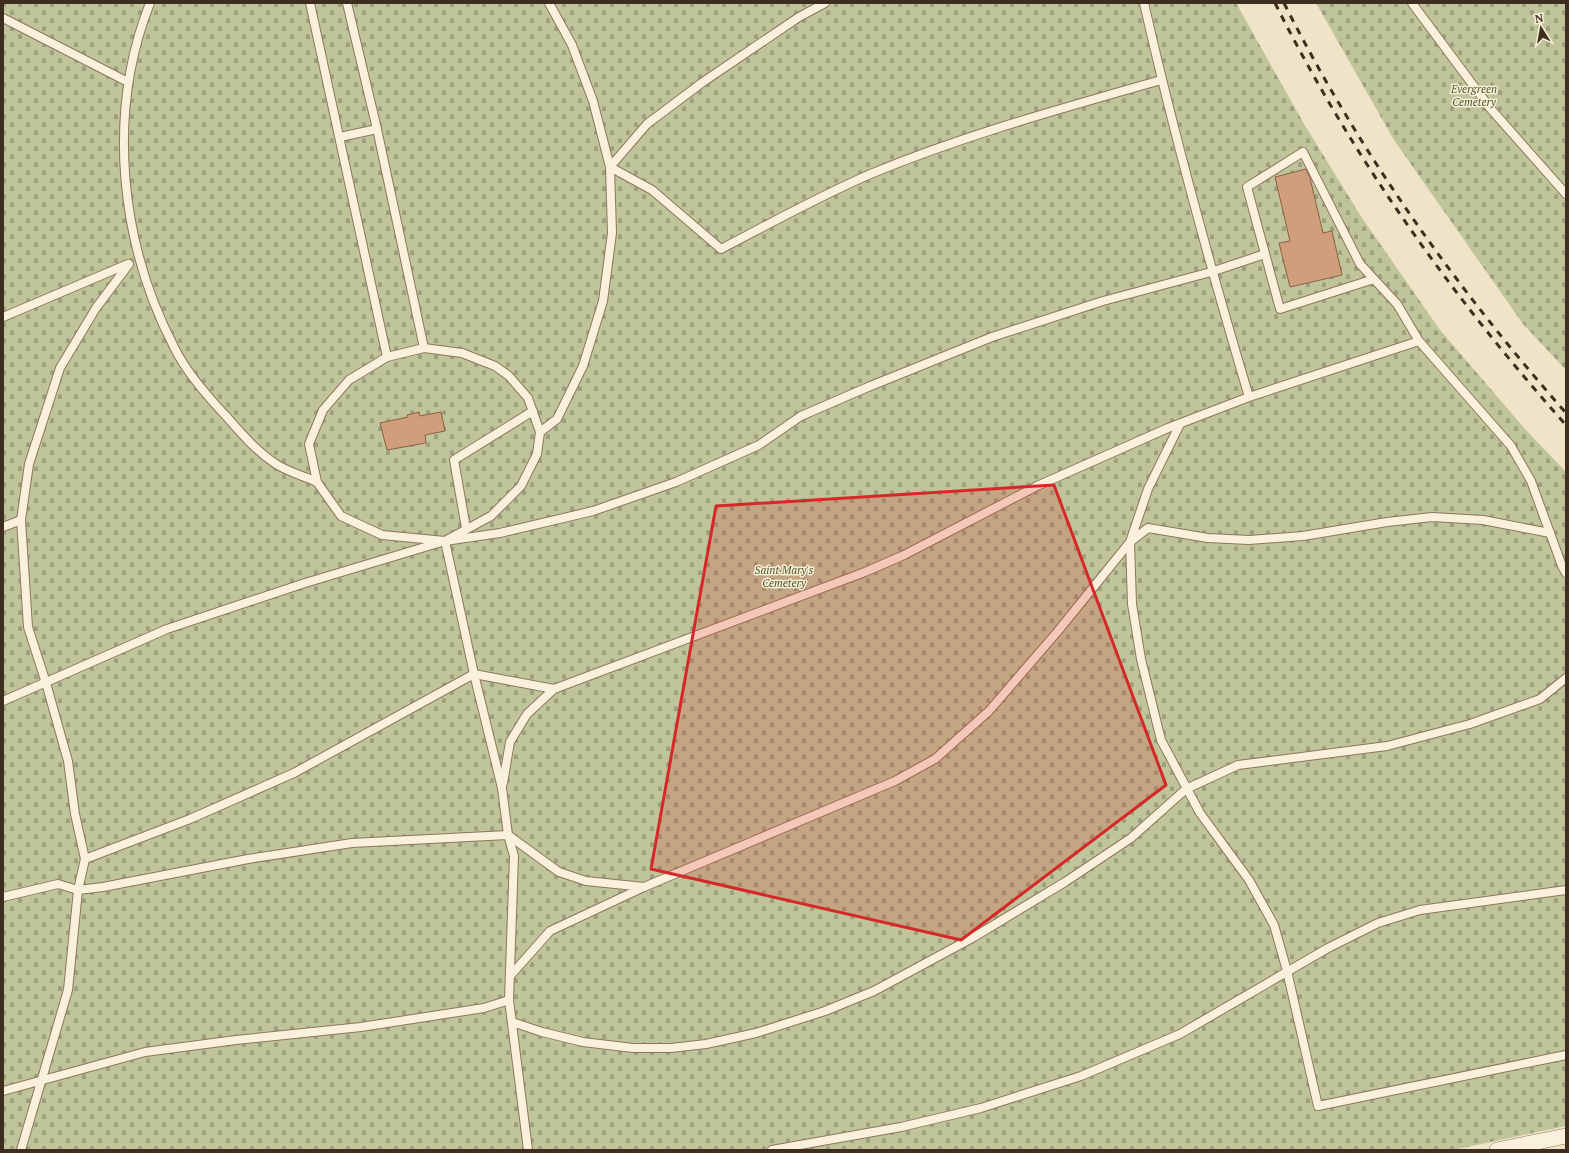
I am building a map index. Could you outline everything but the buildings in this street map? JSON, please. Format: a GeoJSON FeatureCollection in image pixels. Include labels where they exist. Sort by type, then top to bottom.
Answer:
{"type":"FeatureCollection","features":[{"type":"Feature","properties":{"kind":"street"},"geometry":{"type":"LineString","coordinates":[[1497,1150],[1566,1136]]}},
{"type":"Feature","properties":{"kind":"lane"},"geometry":{"type":"LineString","coordinates":[[150,3],[139,29],[128,82],[124,132],[127,182],[133,238],[150,292],[175,349],[207,396],[253,446],[276,464],[317,482]]}},
{"type":"Feature","properties":{"kind":"lane"},"geometry":{"type":"LineString","coordinates":[[310,3],[340,136],[386,357]]}},
{"type":"Feature","properties":{"kind":"lane"},"geometry":{"type":"LineString","coordinates":[[348,3],[377,129],[424,348]]}},
{"type":"Feature","properties":{"kind":"lane"},"geometry":{"type":"LineString","coordinates":[[540,432],[556,419],[583,366],[603,301],[612,233],[610,167],[593,101],[572,45],[549,3]]}},
{"type":"Feature","properties":{"kind":"lane"},"geometry":{"type":"LineString","coordinates":[[610,167],[647,124],[703,82],[799,16],[825,3]]}},
{"type":"Feature","properties":{"kind":"lane"},"geometry":{"type":"LineString","coordinates":[[1144,3],[1161,80],[1211,272],[1249,397]]}},
{"type":"Feature","properties":{"kind":"lane"},"geometry":{"type":"LineString","coordinates":[[1412,3],[1490,108],[1566,194]]}},
{"type":"Feature","properties":{"kind":"lane"},"geometry":{"type":"LineString","coordinates":[[1417,3],[1419,14]]}},
{"type":"Feature","properties":{"kind":"lane"},"geometry":{"type":"LineString","coordinates":[[3,18],[128,82]]}},
{"type":"Feature","properties":{"kind":"lane"},"geometry":{"type":"LineString","coordinates":[[610,167],[652,190],[721,249],[805,205],[872,173],[997,127],[1161,80]]}},
{"type":"Feature","properties":{"kind":"lane"},"geometry":{"type":"LineString","coordinates":[[340,136],[377,129]]}},
{"type":"Feature","properties":{"kind":"lane"},"geometry":{"type":"LineString","coordinates":[[1374,279],[1280,309],[1247,187],[1303,152],[1360,264],[1374,279],[1397,304],[1419,341],[1511,446],[1531,481],[1562,566],[1566,573]]}},
{"type":"Feature","properties":{"kind":"lane"},"geometry":{"type":"LineString","coordinates":[[3,701],[167,629],[306,583],[445,541],[500,533],[593,511],[676,482],[760,445],[801,416],[992,337],[1103,301],[1211,272],[1265,254]]}},
{"type":"Feature","properties":{"kind":"lane"},"geometry":{"type":"LineString","coordinates":[[3,317],[140,260]]}},
{"type":"Feature","properties":{"kind":"lane"},"geometry":{"type":"LineString","coordinates":[[21,1150],[68,990],[78,890],[85,858],[75,814],[68,761],[46,683],[28,627],[21,520],[29,464],[60,368],[96,308],[129,264]]}},
{"type":"Feature","properties":{"kind":"lane"},"geometry":{"type":"LineString","coordinates":[[502,788],[510,742],[527,714],[554,690],[865,572],[904,555],[1037,486],[1180,424],[1249,397],[1419,341]]}},
{"type":"Feature","properties":{"kind":"lane"},"geometry":{"type":"LineString","coordinates":[[424,348],[462,353],[495,366],[509,376],[528,398],[540,432],[537,454],[521,486],[491,516],[466,528],[445,541],[382,535],[341,516],[317,482],[309,444],[323,410],[349,380],[386,357],[424,348]]}},
{"type":"Feature","properties":{"kind":"lane"},"geometry":{"type":"LineString","coordinates":[[466,528],[454,460],[533,411]]}},
{"type":"Feature","properties":{"kind":"lane"},"geometry":{"type":"LineString","coordinates":[[1180,424],[1148,489],[1130,542],[1132,604],[1141,659],[1161,740],[1200,813],[1249,880],[1274,925],[1287,971],[1318,1106],[1566,1055]]}},
{"type":"Feature","properties":{"kind":"lane"},"geometry":{"type":"LineString","coordinates":[[510,976],[550,931],[644,888],[895,781],[934,759],[989,711],[1058,631],[1130,542],[1148,528],[1208,538],[1249,540],[1303,536],[1387,522],[1432,517],[1483,520],[1550,533]]}},
{"type":"Feature","properties":{"kind":"lane"},"geometry":{"type":"LineString","coordinates":[[3,527],[21,520]]}},
{"type":"Feature","properties":{"kind":"lane"},"geometry":{"type":"LineString","coordinates":[[445,541],[474,674],[502,788],[508,836],[514,856],[509,1000],[528,1150]]}},
{"type":"Feature","properties":{"kind":"lane"},"geometry":{"type":"LineString","coordinates":[[85,858],[190,819],[294,773],[474,674],[554,690]]}},
{"type":"Feature","properties":{"kind":"lane"},"geometry":{"type":"LineString","coordinates":[[512,1022],[542,1032],[583,1042],[633,1048],[671,1048],[706,1044],[756,1033],[825,1011],[874,991],[974,937],[1064,882],[1131,838],[1186,789],[1238,765],[1386,746],[1470,724],[1540,699],[1566,678]]}},
{"type":"Feature","properties":{"kind":"lane"},"geometry":{"type":"LineString","coordinates":[[3,898],[58,884],[78,890],[248,859],[352,844],[508,836],[559,872],[586,881],[644,888]]}},
{"type":"Feature","properties":{"kind":"lane"},"geometry":{"type":"LineString","coordinates":[[772,1150],[901,1126],[981,1108],[1081,1076],[1180,1034],[1328,948],[1378,923],[1420,910],[1566,890]]}},
{"type":"Feature","properties":{"kind":"lane"},"geometry":{"type":"LineString","coordinates":[[3,1092],[145,1052],[236,1040],[361,1027],[484,1008],[509,1000]]}},
{"type":"Feature","properties":{"kind":"highlighted area"},"geometry":{"type":"Polygon","coordinates":[[[1054,485],[1166,785],[961,940],[651,869],[716,506],[1054,485]]]}},
{"type":"Feature","properties":{"kind":"green space","name":"Saint Mary's Cemetery"},"geometry":{"type":"Polygon","coordinates":[[[3,3],[1236,3],[1304,124],[1362,218],[1440,330],[1525,429],[1566,472],[1566,1126],[1453,1150],[3,1150],[3,3]]]}},
{"type":"Feature","properties":{"kind":"green space","name":"Evergreen Cemetery"},"geometry":{"type":"Polygon","coordinates":[[[1316,3],[1566,3],[1566,370],[1523,324],[1394,140],[1316,3]]]}},
{"type":"Feature","properties":{"kind":"railway"},"geometry":{"type":"LineString","coordinates":[[1275,3],[1337,116],[1407,224],[1483,327],[1566,425]]}},
{"type":"Feature","properties":{"kind":"railway"},"geometry":{"type":"LineString","coordinates":[[1284,3],[1344,112],[1412,217],[1448,268],[1486,317],[1525,366],[1566,413]]}}]}
